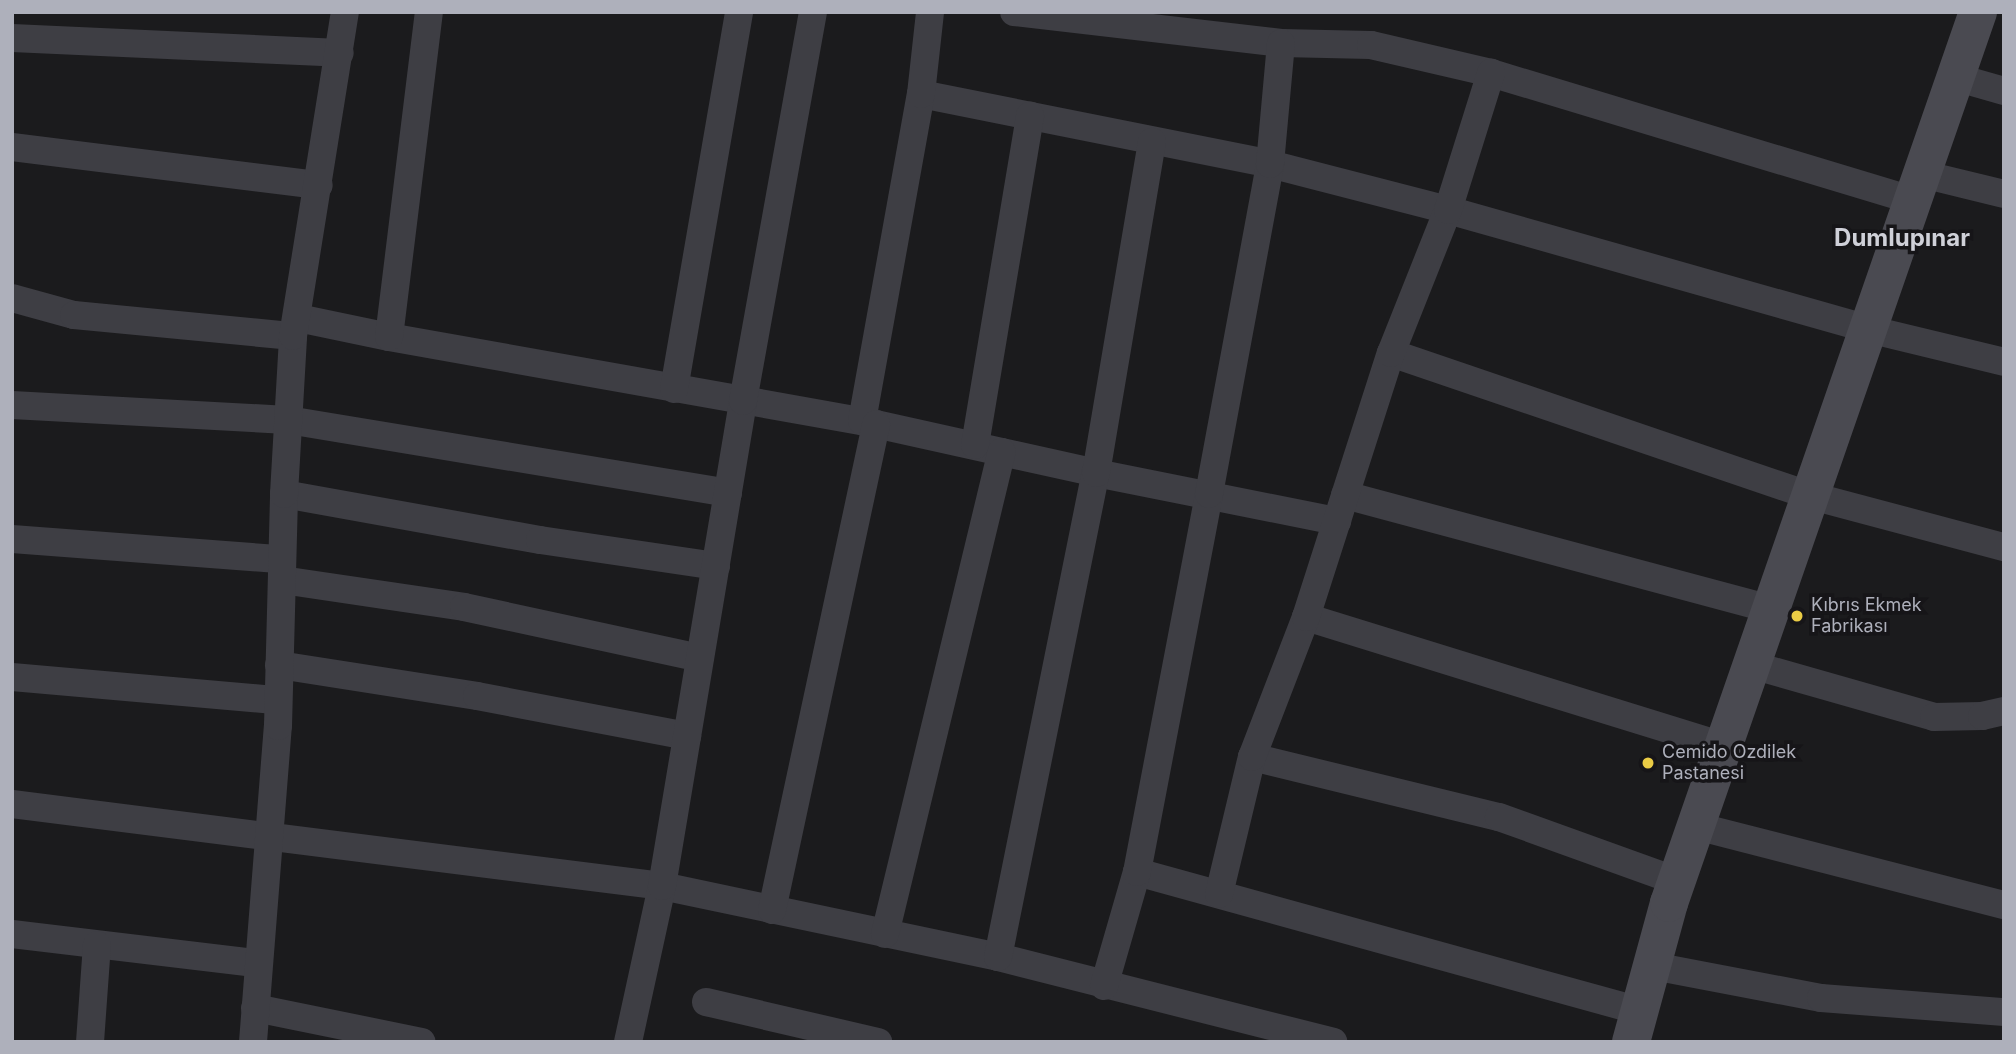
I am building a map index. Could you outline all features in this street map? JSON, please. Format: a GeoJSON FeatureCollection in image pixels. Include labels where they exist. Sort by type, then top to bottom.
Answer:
{"type":"FeatureCollection","features":[{"type":"Feature","properties":{"kind":"main road"},"geometry":{"type":"LineString","coordinates":[[1635,1026],[1677,881],[1808,495],[1978,12]]}},
{"type":"Feature","properties":{"kind":"street"},"geometry":{"type":"LineString","coordinates":[[253,1042],[257,963],[278,726],[284,494],[295,327],[345,12]]}},
{"type":"Feature","properties":{"kind":"street"},"geometry":{"type":"LineString","coordinates":[[389,337],[429,12]]}},
{"type":"Feature","properties":{"kind":"street"},"geometry":{"type":"LineString","coordinates":[[674,389],[739,12]]}},
{"type":"Feature","properties":{"kind":"street"},"geometry":{"type":"LineString","coordinates":[[628,1042],[662,886],[743,401],[813,12]]}},
{"type":"Feature","properties":{"kind":"street"},"geometry":{"type":"LineString","coordinates":[[772,910],[869,423],[921,93],[930,12]]}},
{"type":"Feature","properties":{"kind":"street"},"geometry":{"type":"LineString","coordinates":[[1014,12],[1281,43],[1371,45],[1490,73],[1917,187],[2004,194]]}},
{"type":"Feature","properties":{"kind":"street"},"geometry":{"type":"LineString","coordinates":[[12,38],[340,52]]}},
{"type":"Feature","properties":{"kind":"street"},"geometry":{"type":"LineString","coordinates":[[1104,986],[1137,872],[1209,494],[1270,164],[1281,43]]}},
{"type":"Feature","properties":{"kind":"street"},"geometry":{"type":"LineString","coordinates":[[1219,894],[1252,757],[1306,617],[1391,354],[1448,210],[1490,73]]}},
{"type":"Feature","properties":{"kind":"street"},"geometry":{"type":"LineString","coordinates":[[1955,77],[2004,91]]}},
{"type":"Feature","properties":{"kind":"street"},"geometry":{"type":"LineString","coordinates":[[921,93],[1270,164],[1448,210],[1868,329],[2004,362]]}},
{"type":"Feature","properties":{"kind":"street"},"geometry":{"type":"LineString","coordinates":[[885,934],[988,449],[1030,116]]}},
{"type":"Feature","properties":{"kind":"street"},"geometry":{"type":"LineString","coordinates":[[998,957],[1096,473],[1152,142]]}},
{"type":"Feature","properties":{"kind":"street"},"geometry":{"type":"LineString","coordinates":[[12,147],[319,186]]}},
{"type":"Feature","properties":{"kind":"street"},"geometry":{"type":"LineString","coordinates":[[12,298],[74,315],[295,327],[389,337],[869,423],[1096,473],[1209,494],[1341,508],[1770,609]]}},
{"type":"Feature","properties":{"kind":"street"},"geometry":{"type":"LineString","coordinates":[[1391,354],[1808,495],[2004,547]]}},
{"type":"Feature","properties":{"kind":"street"},"geometry":{"type":"LineString","coordinates":[[12,405],[288,419],[728,493]]}},
{"type":"Feature","properties":{"kind":"street"},"geometry":{"type":"LineString","coordinates":[[284,494],[540,540],[716,566]]}},
{"type":"Feature","properties":{"kind":"street"},"geometry":{"type":"LineString","coordinates":[[12,539],[282,570],[700,658]]}},
{"type":"Feature","properties":{"kind":"street"},"geometry":{"type":"LineString","coordinates":[[1306,617],[1724,746]]}},
{"type":"Feature","properties":{"kind":"street"},"geometry":{"type":"LineString","coordinates":[[279,665],[477,696],[687,736]]}},
{"type":"Feature","properties":{"kind":"street"},"geometry":{"type":"LineString","coordinates":[[1752,665],[1934,717],[1982,716],[2004,710]]}},
{"type":"Feature","properties":{"kind":"street"},"geometry":{"type":"LineString","coordinates":[[12,677],[277,700]]}},
{"type":"Feature","properties":{"kind":"street"},"geometry":{"type":"LineString","coordinates":[[1252,757],[1499,817],[1677,881]]}},
{"type":"Feature","properties":{"kind":"street"},"geometry":{"type":"LineString","coordinates":[[12,804],[662,886],[998,957],[1333,1042]]}},
{"type":"Feature","properties":{"kind":"street"},"geometry":{"type":"LineString","coordinates":[[1696,826],[2004,905]]}},
{"type":"Feature","properties":{"kind":"street"},"geometry":{"type":"LineString","coordinates":[[1137,872],[1219,894],[1635,1026]]}},
{"type":"Feature","properties":{"kind":"street"},"geometry":{"type":"LineString","coordinates":[[12,934],[257,963]]}},
{"type":"Feature","properties":{"kind":"street"},"geometry":{"type":"LineString","coordinates":[[90,1042],[97,945]]}},
{"type":"Feature","properties":{"kind":"street"},"geometry":{"type":"LineString","coordinates":[[1653,966],[1821,999],[2004,1012]]}},
{"type":"Feature","properties":{"kind":"street"},"geometry":{"type":"LineString","coordinates":[[706,1002],[878,1042]]}},
{"type":"Feature","properties":{"kind":"street"},"geometry":{"type":"LineString","coordinates":[[255,1008],[422,1042]]}},
{"type":"Feature","properties":{"kind":"place","name":"Kıbrıs Ekmek Fabrikası"},"geometry":{"type":"Point","coordinates":[1797,616]}},
{"type":"Feature","properties":{"kind":"place","name":"Cemido Ozdilek Pastanesi"},"geometry":{"type":"Point","coordinates":[1648,763]}},
{"type":"Feature","properties":{"kind":"district","name":"Dumlupınar"},"geometry":{"type":"Point","coordinates":[1902,238]}}]}
